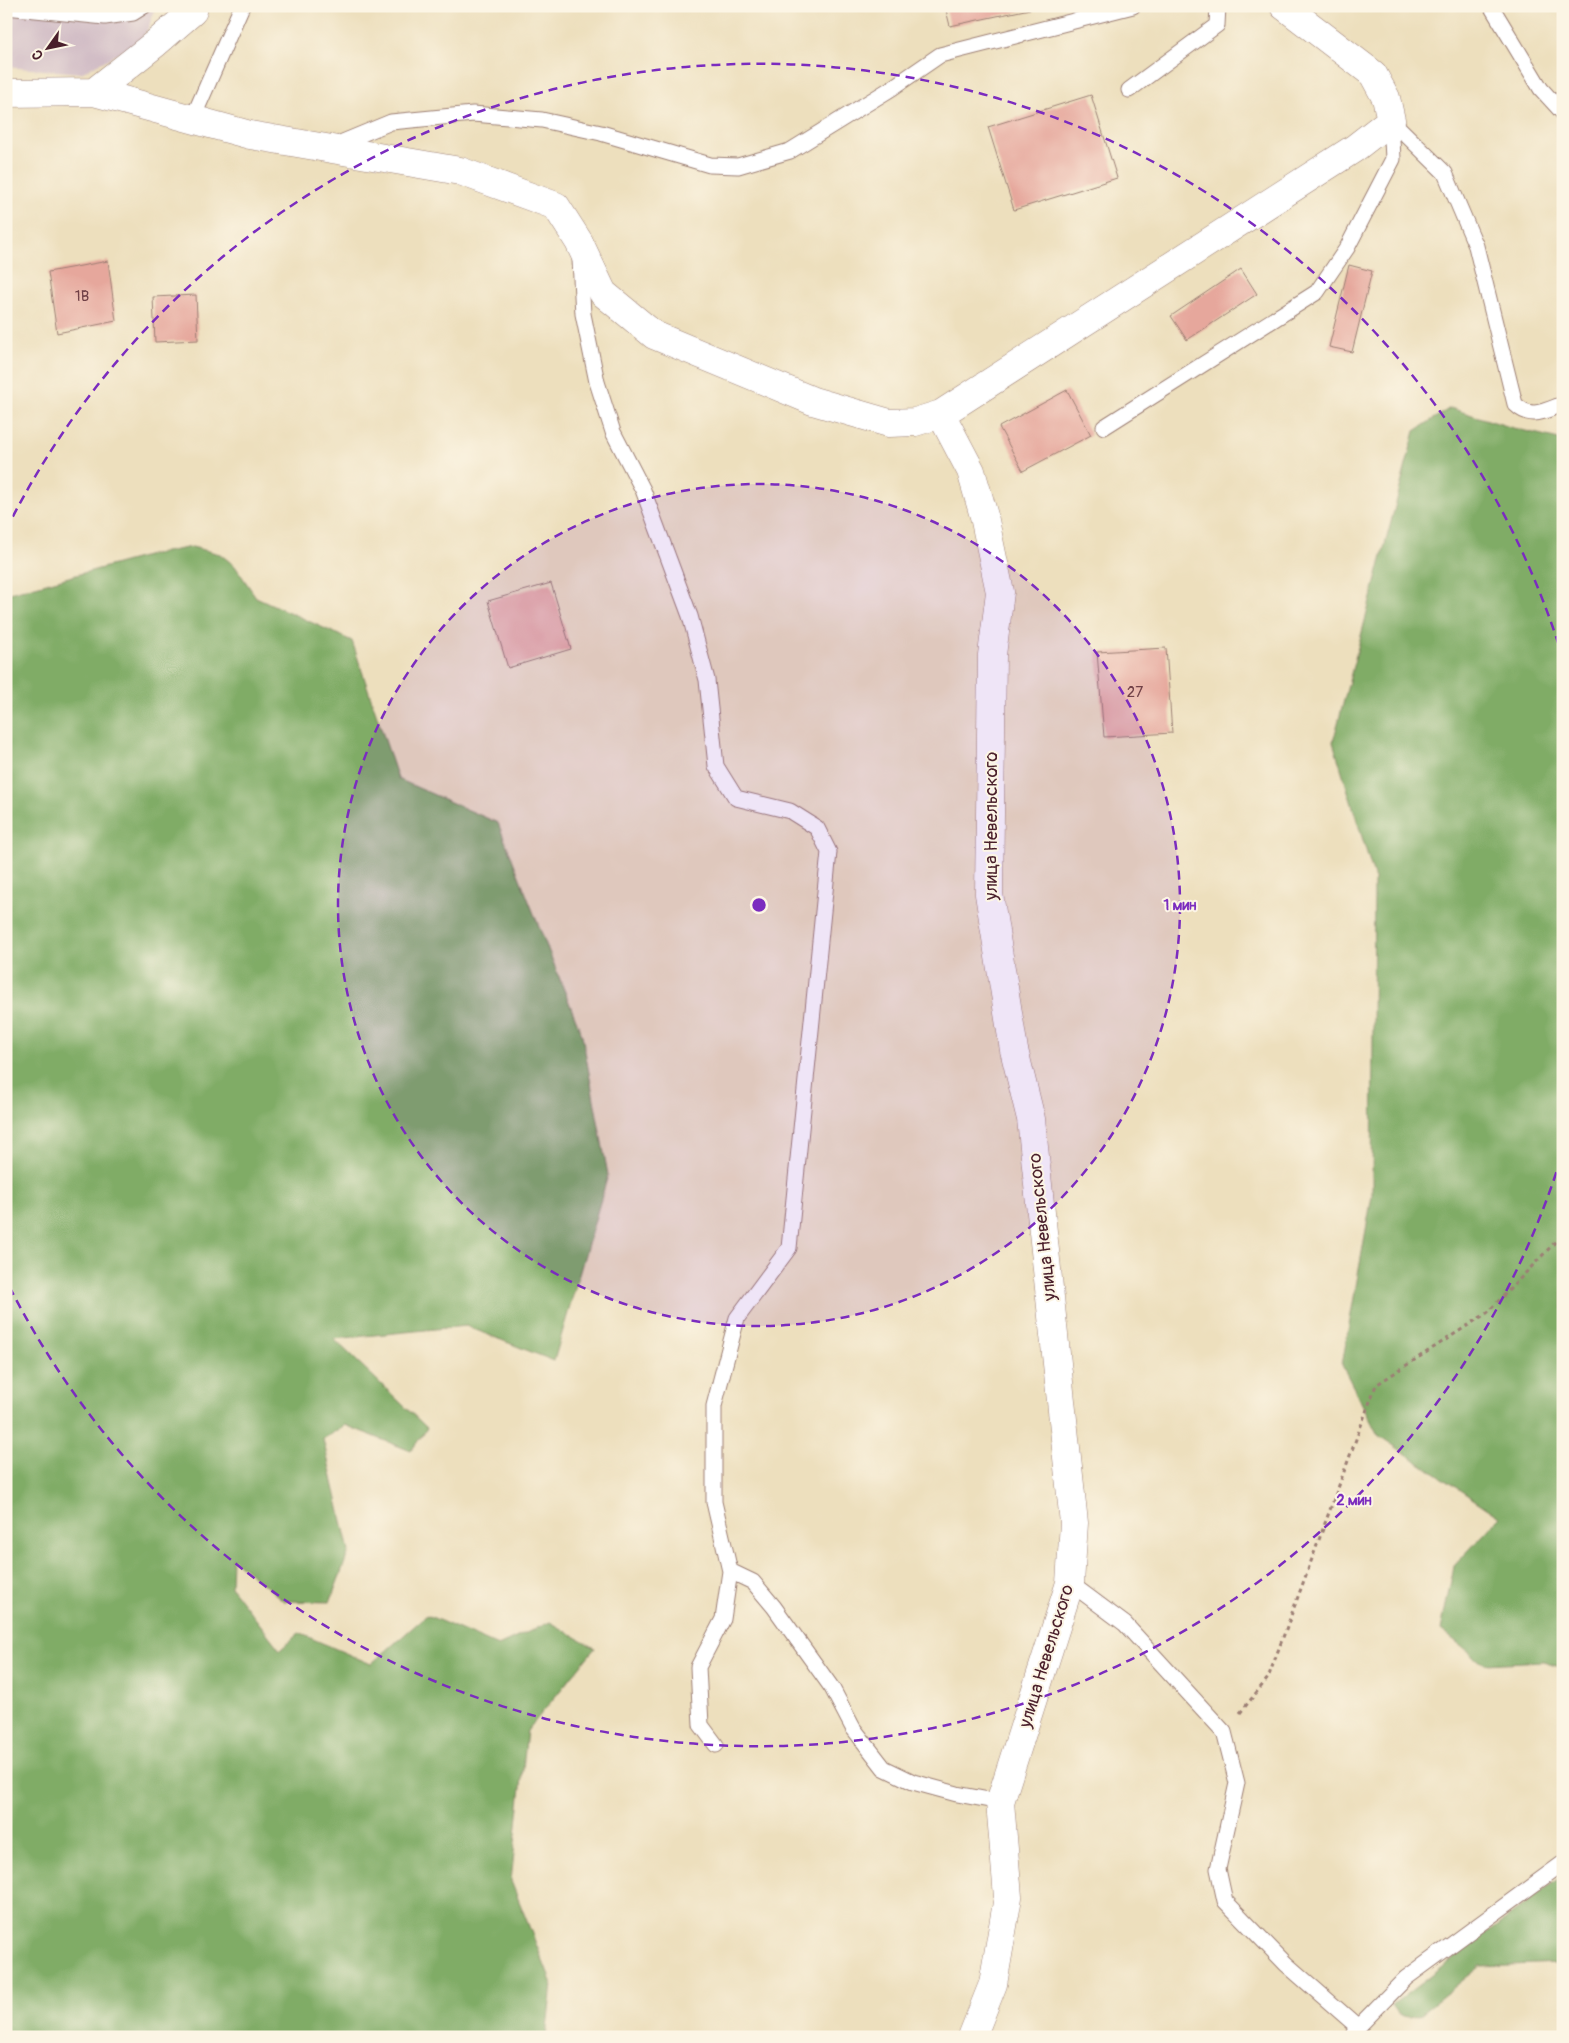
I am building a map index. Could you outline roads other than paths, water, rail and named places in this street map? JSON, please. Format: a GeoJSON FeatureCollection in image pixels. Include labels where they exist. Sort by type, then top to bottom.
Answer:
{"type":"FeatureCollection","features":[{"type":"Feature","properties":{"kind":"street"},"geometry":{"type":"LineString","coordinates":[[94,92],[156,43],[193,11],[194,6]]}},
{"type":"Feature","properties":{"kind":"street"},"geometry":{"type":"LineString","coordinates":[[6,93],[94,92],[250,135],[460,171],[556,206],[579,242],[603,293],[654,335],[813,401],[889,423],[915,422],[941,414],[1354,148],[1391,120],[1386,98],[1373,74],[1284,6]]}},
{"type":"Feature","properties":{"kind":"street","name":"улица Невельского"},"geometry":{"type":"LineString","coordinates":[[941,414],[971,471],[984,516],[1000,592],[992,655],[989,894],[1014,1050],[1031,1119],[1074,1523],[1070,1583],[1000,1802],[1008,1898],[992,1984],[972,2037]]}},
{"type":"Feature","properties":{"kind":"lane"},"geometry":{"type":"LineString","coordinates":[[6,7],[105,17],[133,13],[144,6]]}},
{"type":"Feature","properties":{"kind":"lane"},"geometry":{"type":"LineString","coordinates":[[192,120],[242,6]]}},
{"type":"Feature","properties":{"kind":"lane"},"geometry":{"type":"LineString","coordinates":[[328,148],[391,122],[473,114],[542,120],[601,133],[710,165],[738,166],[790,151],[892,88],[940,55],[1133,6]]}},
{"type":"Feature","properties":{"kind":"lane"},"geometry":{"type":"LineString","coordinates":[[1129,90],[1217,26],[1218,6]]}},
{"type":"Feature","properties":{"kind":"lane"},"geometry":{"type":"LineString","coordinates":[[1491,6],[1541,89],[1563,113]]}},
{"type":"Feature","properties":{"kind":"lane"},"geometry":{"type":"LineString","coordinates":[[1391,120],[1445,173],[1476,246],[1515,404],[1522,412],[1534,414],[1563,404]]}},
{"type":"Feature","properties":{"kind":"lane"},"geometry":{"type":"LineString","coordinates":[[1104,427],[1317,292],[1347,248],[1393,159],[1391,120]]}},
{"type":"Feature","properties":{"kind":"lane"},"geometry":{"type":"LineString","coordinates":[[579,242],[583,314],[597,382],[613,432],[643,490],[690,616],[707,680],[716,766],[736,798],[790,812],[816,828],[829,852],[789,1248],[737,1318],[714,1406],[714,1502],[730,1571],[723,1619],[698,1667],[701,1725],[716,1745]]}},
{"type":"Feature","properties":{"kind":"lane"},"geometry":{"type":"LineString","coordinates":[[730,1571],[753,1582],[774,1607],[832,1688],[854,1728],[884,1768],[913,1782],[956,1794],[1000,1802]]}},
{"type":"Feature","properties":{"kind":"lane"},"geometry":{"type":"LineString","coordinates":[[1070,1583],[1125,1624],[1224,1732],[1237,1782],[1218,1869],[1226,1900],[1286,1964],[1356,2032],[1406,1978],[1563,1863]]}}]}
